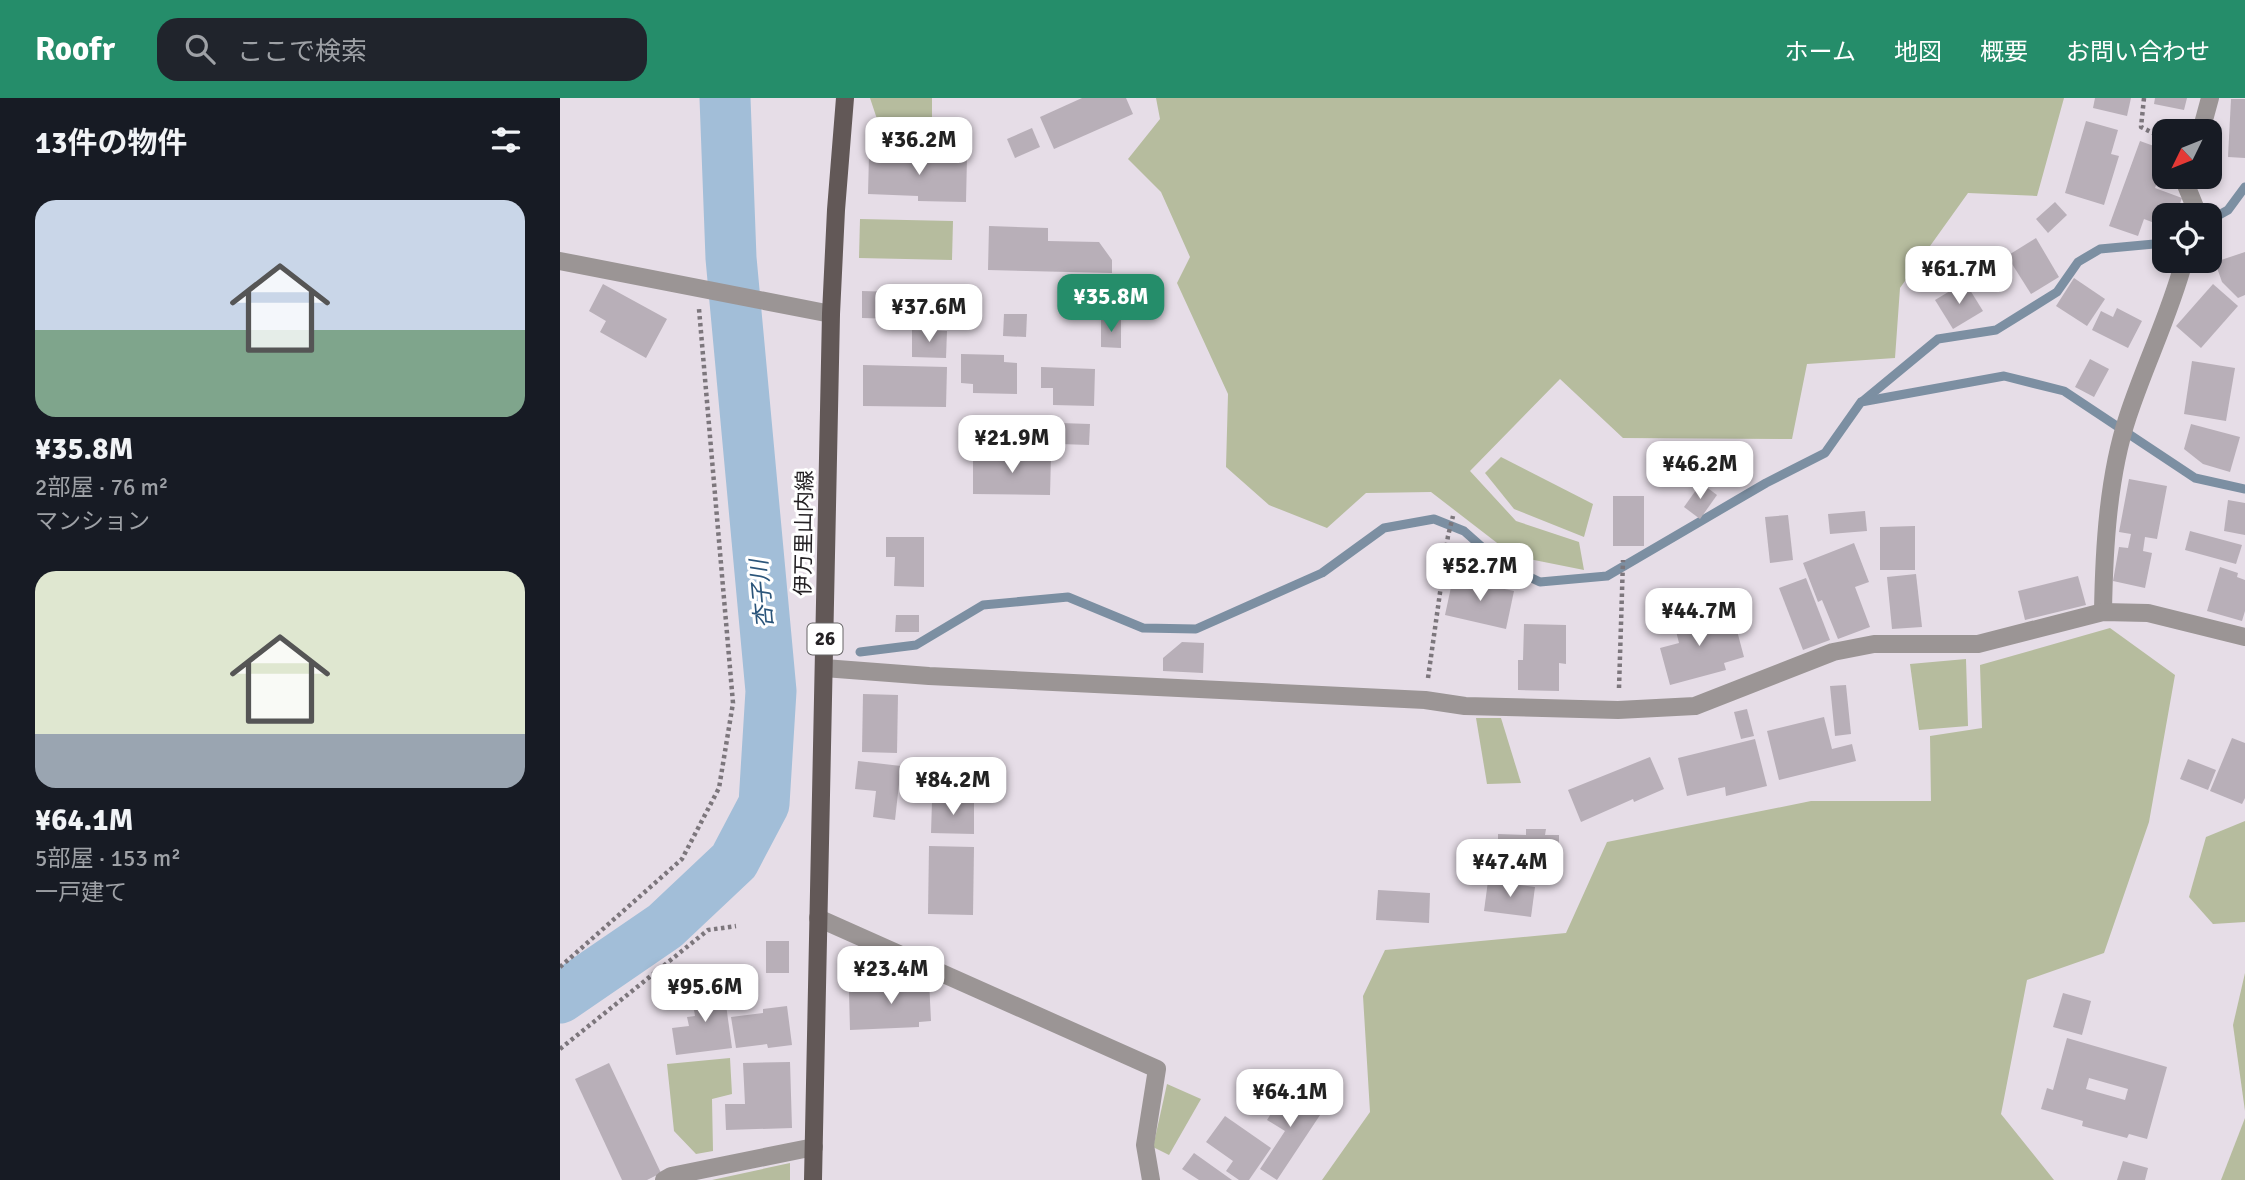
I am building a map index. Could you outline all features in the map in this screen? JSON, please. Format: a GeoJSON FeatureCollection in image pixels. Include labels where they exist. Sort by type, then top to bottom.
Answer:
{"type":"FeatureCollection","features":[{"type":"Feature","properties":{"kind":"main road","name":"伊万里山内線"},"geometry":{"type":"LineString","coordinates":[[813,1180],[831,314],[845,98]]}},
{"type":"Feature","properties":{"kind":"street"},"geometry":{"type":"LineString","coordinates":[[2204,119],[2210,98]]}},
{"type":"Feature","properties":{"kind":"street"},"geometry":{"type":"LineString","coordinates":[[560,261],[831,314]]}},
{"type":"Feature","properties":{"kind":"street"},"geometry":{"type":"LineString","coordinates":[[2103,612],[2104,544],[2127,418],[2180,273]]}},
{"type":"Feature","properties":{"kind":"street"},"geometry":{"type":"LineString","coordinates":[[824,668],[929,676],[1425,700],[1465,706],[1618,710],[1695,706],[1833,652],[1874,644],[1978,644],[2103,612],[2148,612],[2245,638]]}},
{"type":"Feature","properties":{"kind":"street"},"geometry":{"type":"LineString","coordinates":[[818,919],[1157,1069],[1145,1145],[1151,1180]]}},
{"type":"Feature","properties":{"kind":"street"},"geometry":{"type":"LineString","coordinates":[[664,1180],[671,1176],[814,1146]]}},
{"type":"Feature","properties":{"kind":"path"},"geometry":{"type":"LineString","coordinates":[[2144,98],[2141,127],[2152,132]]}},
{"type":"Feature","properties":{"kind":"path"},"geometry":{"type":"LineString","coordinates":[[562,964],[681,859],[719,788],[733,703],[697,287]]}},
{"type":"Feature","properties":{"kind":"path"},"geometry":{"type":"LineString","coordinates":[[1425,700],[1453,516]]}},
{"type":"Feature","properties":{"kind":"path"},"geometry":{"type":"LineString","coordinates":[[1618,710],[1623,560]]}},
{"type":"Feature","properties":{"kind":"path"},"geometry":{"type":"LineString","coordinates":[[560,1049],[708,930],[736,926]]}},
{"type":"Feature","properties":{"kind":"green space"},"geometry":{"type":"Polygon","coordinates":[[[870,98],[932,98],[932,126],[879,125],[870,98]]]}},
{"type":"Feature","properties":{"kind":"green space"},"geometry":{"type":"Polygon","coordinates":[[[1156,98],[2064,98],[2037,196],[1968,193],[1900,288],[1895,358],[1807,364],[1792,439],[1623,438],[1560,379],[1470,471],[1516,521],[1579,542],[1584,570],[1514,556],[1431,492],[1366,493],[1327,528],[1269,505],[1226,467],[1228,394],[1177,283],[1190,257],[1161,192],[1128,159],[1160,119],[1156,98]]]}},
{"type":"Feature","properties":{"kind":"green space"},"geometry":{"type":"Polygon","coordinates":[[[860,219],[953,221],[952,260],[859,258],[860,219]]]}},
{"type":"Feature","properties":{"kind":"green space"},"geometry":{"type":"Polygon","coordinates":[[[1501,457],[1593,504],[1584,537],[1514,509],[1485,473],[1501,457]]]}},
{"type":"Feature","properties":{"kind":"green space"},"geometry":{"type":"Polygon","coordinates":[[[2110,628],[2175,675],[2149,822],[2104,953],[2027,980],[2001,1114],[2054,1180],[1322,1180],[1370,1112],[1363,996],[1385,950],[1566,933],[1607,842],[1811,801],[1931,801],[1930,736],[1982,728],[1980,665],[2110,628]]]}},
{"type":"Feature","properties":{"kind":"green space"},"geometry":{"type":"Polygon","coordinates":[[[1966,659],[1968,726],[1919,730],[1910,664],[1966,659]]]}},
{"type":"Feature","properties":{"kind":"green space"},"geometry":{"type":"Polygon","coordinates":[[[1476,718],[1501,718],[1521,783],[1487,784],[1476,718]]]}},
{"type":"Feature","properties":{"kind":"green space"},"geometry":{"type":"Polygon","coordinates":[[[2245,821],[2245,922],[2213,924],[2189,897],[2206,837],[2245,821]]]}},
{"type":"Feature","properties":{"kind":"green space"},"geometry":{"type":"Polygon","coordinates":[[[2245,973],[2245,1111],[2233,1025],[2245,973]]]}},
{"type":"Feature","properties":{"kind":"green space"},"geometry":{"type":"Polygon","coordinates":[[[730,1058],[732,1094],[712,1099],[713,1151],[696,1154],[674,1131],[667,1064],[730,1058]]]}},
{"type":"Feature","properties":{"kind":"green space"},"geometry":{"type":"Polygon","coordinates":[[[1167,1084],[1201,1099],[1169,1155],[1153,1147],[1167,1084]]]}},
{"type":"Feature","properties":{"kind":"green space"},"geometry":{"type":"Polygon","coordinates":[[[2245,1118],[2245,1180],[2221,1180],[2245,1118]]]}},
{"type":"Feature","properties":{"kind":"green space"},"geometry":{"type":"Polygon","coordinates":[[[790,1163],[790,1180],[712,1180],[790,1163]]]}},
{"type":"Feature","properties":{"kind":"building"},"geometry":{"type":"Polygon","coordinates":[[[1082,98],[1126,98],[1133,114],[1054,149],[1040,117],[1082,98]]]}},
{"type":"Feature","properties":{"kind":"building"},"geometry":{"type":"Polygon","coordinates":[[[2095,98],[2131,98],[2127,116],[2093,108],[2095,98]]]}},
{"type":"Feature","properties":{"kind":"building"},"geometry":{"type":"Polygon","coordinates":[[[2155,98],[2187,98],[2184,110],[2154,104],[2155,98]]]}},
{"type":"Feature","properties":{"kind":"building"},"geometry":{"type":"Polygon","coordinates":[[[2231,99],[2245,99],[2245,158],[2228,157],[2231,99]]]}},
{"type":"Feature","properties":{"kind":"building"},"geometry":{"type":"Polygon","coordinates":[[[2086,121],[2118,130],[2111,154],[2119,156],[2104,205],[2065,193],[2086,121]]]}},
{"type":"Feature","properties":{"kind":"building"},"geometry":{"type":"Polygon","coordinates":[[[1032,128],[1040,147],[1015,158],[1007,139],[1032,128]]]}},
{"type":"Feature","properties":{"kind":"building"},"geometry":{"type":"Polygon","coordinates":[[[2140,141],[2152,145],[2152,189],[2182,198],[2180,203],[2152,203],[2152,222],[2144,219],[2138,236],[2109,226],[2140,141]]]}},
{"type":"Feature","properties":{"kind":"building"},"geometry":{"type":"Polygon","coordinates":[[[869,155],[967,157],[966,202],[918,201],[918,196],[868,194],[869,155]]]}},
{"type":"Feature","properties":{"kind":"building"},"geometry":{"type":"Polygon","coordinates":[[[2055,202],[2067,215],[2048,233],[2036,219],[2055,202]]]}},
{"type":"Feature","properties":{"kind":"building"},"geometry":{"type":"Polygon","coordinates":[[[989,226],[1048,228],[1048,241],[1099,242],[1112,260],[1112,273],[988,270],[989,226]]]}},
{"type":"Feature","properties":{"kind":"building"},"geometry":{"type":"Polygon","coordinates":[[[2036,238],[2059,277],[2031,294],[2007,256],[2036,238]]]}},
{"type":"Feature","properties":{"kind":"building"},"geometry":{"type":"Polygon","coordinates":[[[2245,252],[2245,295],[2238,298],[2222,282],[2219,273],[2222,273],[2222,260],[2245,252]]]}},
{"type":"Feature","properties":{"kind":"building"},"geometry":{"type":"Polygon","coordinates":[[[2074,278],[2105,299],[2087,326],[2056,306],[2074,278]]]}},
{"type":"Feature","properties":{"kind":"building"},"geometry":{"type":"Polygon","coordinates":[[[1102,282],[1130,283],[1130,310],[1102,309],[1102,282]]]}},
{"type":"Feature","properties":{"kind":"building"},"geometry":{"type":"Polygon","coordinates":[[[1965,282],[1983,311],[1953,329],[1935,300],[1965,282]]]}},
{"type":"Feature","properties":{"kind":"building"},"geometry":{"type":"Polygon","coordinates":[[[603,284],[667,319],[646,358],[600,332],[606,321],[589,311],[603,284]]]}},
{"type":"Feature","properties":{"kind":"building"},"geometry":{"type":"Polygon","coordinates":[[[2213,284],[2238,306],[2201,348],[2176,326],[2213,284]]]}},
{"type":"Feature","properties":{"kind":"building"},"geometry":{"type":"Polygon","coordinates":[[[862,291],[896,292],[896,319],[862,318],[862,291]]]}},
{"type":"Feature","properties":{"kind":"building"},"geometry":{"type":"Polygon","coordinates":[[[913,292],[947,293],[947,320],[912,319],[913,292]]]}},
{"type":"Feature","properties":{"kind":"building"},"geometry":{"type":"Polygon","coordinates":[[[2117,308],[2142,321],[2128,348],[2092,330],[2101,311],[2113,317],[2117,308]]]}},
{"type":"Feature","properties":{"kind":"building"},"geometry":{"type":"Polygon","coordinates":[[[1004,314],[1027,314],[1026,337],[1003,336],[1004,314]]]}},
{"type":"Feature","properties":{"kind":"building"},"geometry":{"type":"Polygon","coordinates":[[[1101,319],[1121,320],[1121,348],[1101,347],[1101,319]]]}},
{"type":"Feature","properties":{"kind":"building"},"geometry":{"type":"Polygon","coordinates":[[[912,330],[947,331],[946,358],[912,357],[912,330]]]}},
{"type":"Feature","properties":{"kind":"building"},"geometry":{"type":"Polygon","coordinates":[[[961,354],[1004,355],[1004,362],[1017,363],[1017,394],[973,393],[973,384],[961,383],[961,354]]]}},
{"type":"Feature","properties":{"kind":"building"},"geometry":{"type":"Polygon","coordinates":[[[2090,359],[2109,369],[2094,397],[2075,387],[2090,359]]]}},
{"type":"Feature","properties":{"kind":"building"},"geometry":{"type":"Polygon","coordinates":[[[2192,361],[2235,368],[2226,421],[2184,414],[2192,361]]]}},
{"type":"Feature","properties":{"kind":"building"},"geometry":{"type":"Polygon","coordinates":[[[863,365],[947,367],[946,407],[863,406],[863,365]]]}},
{"type":"Feature","properties":{"kind":"building"},"geometry":{"type":"Polygon","coordinates":[[[1041,367],[1095,369],[1094,406],[1053,405],[1053,388],[1041,388],[1041,367]]]}},
{"type":"Feature","properties":{"kind":"building"},"geometry":{"type":"Polygon","coordinates":[[[1060,423],[1090,424],[1089,445],[1060,444],[1060,423]]]}},
{"type":"Feature","properties":{"kind":"building"},"geometry":{"type":"Polygon","coordinates":[[[2191,424],[2240,437],[2230,472],[2203,464],[2184,449],[2191,424]]]}},
{"type":"Feature","properties":{"kind":"building"},"geometry":{"type":"Polygon","coordinates":[[[973,454],[1051,456],[1050,495],[973,494],[973,454]]]}},
{"type":"Feature","properties":{"kind":"building"},"geometry":{"type":"Polygon","coordinates":[[[2129,479],[2167,486],[2157,539],[2145,537],[2143,551],[2152,553],[2145,588],[2113,581],[2119,547],[2128,548],[2131,534],[2119,532],[2129,479]]]}},
{"type":"Feature","properties":{"kind":"building"},"geometry":{"type":"Polygon","coordinates":[[[1701,483],[1717,495],[1700,519],[1684,507],[1701,483]]]}},
{"type":"Feature","properties":{"kind":"building"},"geometry":{"type":"Polygon","coordinates":[[[1613,496],[1644,496],[1644,546],[1613,546],[1613,496]]]}},
{"type":"Feature","properties":{"kind":"building"},"geometry":{"type":"Polygon","coordinates":[[[2228,500],[2245,503],[2245,535],[2224,531],[2228,500]]]}},
{"type":"Feature","properties":{"kind":"building"},"geometry":{"type":"Polygon","coordinates":[[[1865,511],[1867,531],[1830,534],[1828,514],[1865,511]]]}},
{"type":"Feature","properties":{"kind":"building"},"geometry":{"type":"Polygon","coordinates":[[[1788,515],[1793,560],[1770,563],[1765,517],[1788,515]]]}},
{"type":"Feature","properties":{"kind":"building"},"geometry":{"type":"Polygon","coordinates":[[[1915,526],[1915,570],[1880,570],[1880,527],[1915,526]]]}},
{"type":"Feature","properties":{"kind":"building"},"geometry":{"type":"Polygon","coordinates":[[[2190,531],[2242,545],[2236,564],[2185,550],[2190,531]]]}},
{"type":"Feature","properties":{"kind":"building"},"geometry":{"type":"Polygon","coordinates":[[[886,537],[924,537],[924,587],[894,586],[895,557],[886,557],[886,537]]]}},
{"type":"Feature","properties":{"kind":"building"},"geometry":{"type":"Polygon","coordinates":[[[1854,543],[1869,582],[1855,587],[1870,627],[1838,639],[1822,600],[1818,602],[1803,563],[1854,543]]]}},
{"type":"Feature","properties":{"kind":"building"},"geometry":{"type":"Polygon","coordinates":[[[2220,567],[2238,573],[2237,577],[2245,580],[2245,611],[2242,621],[2207,611],[2220,567]]]}},
{"type":"Feature","properties":{"kind":"building"},"geometry":{"type":"Polygon","coordinates":[[[1916,574],[1922,627],[1892,629],[1887,577],[1916,574]]]}},
{"type":"Feature","properties":{"kind":"building"},"geometry":{"type":"Polygon","coordinates":[[[2078,576],[2086,605],[2025,620],[2018,591],[2078,576]]]}},
{"type":"Feature","properties":{"kind":"building"},"geometry":{"type":"Polygon","coordinates":[[[1453,578],[1514,591],[1506,629],[1445,615],[1453,578]]]}},
{"type":"Feature","properties":{"kind":"building"},"geometry":{"type":"Polygon","coordinates":[[[1806,578],[1830,640],[1803,650],[1779,588],[1806,578]]]}},
{"type":"Feature","properties":{"kind":"building"},"geometry":{"type":"Polygon","coordinates":[[[1701,607],[1709,634],[1736,627],[1744,657],[1724,663],[1726,670],[1670,685],[1660,648],[1679,643],[1672,615],[1701,607]]]}},
{"type":"Feature","properties":{"kind":"building"},"geometry":{"type":"Polygon","coordinates":[[[896,615],[919,615],[919,632],[895,632],[896,615]]]}},
{"type":"Feature","properties":{"kind":"building"},"geometry":{"type":"Polygon","coordinates":[[[1524,624],[1566,625],[1566,664],[1559,663],[1559,691],[1518,690],[1518,660],[1523,660],[1524,624]]]}},
{"type":"Feature","properties":{"kind":"building"},"geometry":{"type":"Polygon","coordinates":[[[1182,642],[1204,643],[1203,673],[1163,671],[1163,658],[1182,642]]]}},
{"type":"Feature","properties":{"kind":"building"},"geometry":{"type":"Polygon","coordinates":[[[1846,685],[1851,734],[1835,736],[1830,686],[1846,685]]]}},
{"type":"Feature","properties":{"kind":"building"},"geometry":{"type":"Polygon","coordinates":[[[863,694],[898,695],[897,753],[862,752],[863,694]]]}},
{"type":"Feature","properties":{"kind":"building"},"geometry":{"type":"Polygon","coordinates":[[[1747,709],[1754,736],[1741,739],[1734,712],[1747,709]]]}},
{"type":"Feature","properties":{"kind":"building"},"geometry":{"type":"Polygon","coordinates":[[[1824,717],[1832,749],[1852,744],[1856,761],[1779,780],[1767,731],[1824,717]]]}},
{"type":"Feature","properties":{"kind":"building"},"geometry":{"type":"Polygon","coordinates":[[[2232,738],[2245,743],[2245,798],[2242,804],[2210,791],[2232,738]]]}},
{"type":"Feature","properties":{"kind":"building"},"geometry":{"type":"Polygon","coordinates":[[[1755,739],[1767,786],[1726,796],[1725,787],[1687,796],[1678,758],[1755,739]]]}},
{"type":"Feature","properties":{"kind":"building"},"geometry":{"type":"Polygon","coordinates":[[[1650,757],[1664,789],[1634,802],[1633,799],[1581,822],[1568,790],[1650,757]]]}},
{"type":"Feature","properties":{"kind":"building"},"geometry":{"type":"Polygon","coordinates":[[[2188,759],[2216,770],[2208,790],[2180,779],[2188,759]]]}},
{"type":"Feature","properties":{"kind":"building"},"geometry":{"type":"Polygon","coordinates":[[[858,761],[901,766],[895,820],[873,817],[876,791],[855,789],[858,761]]]}},
{"type":"Feature","properties":{"kind":"building"},"geometry":{"type":"Polygon","coordinates":[[[932,801],[974,801],[974,834],[931,833],[932,801]]]}},
{"type":"Feature","properties":{"kind":"building"},"geometry":{"type":"Polygon","coordinates":[[[1526,829],[1546,829],[1545,835],[1559,835],[1559,874],[1528,877],[1528,874],[1498,873],[1498,834],[1526,835],[1526,829]]]}},
{"type":"Feature","properties":{"kind":"building"},"geometry":{"type":"Polygon","coordinates":[[[929,846],[974,847],[973,915],[928,914],[929,846]]]}},
{"type":"Feature","properties":{"kind":"building"},"geometry":{"type":"Polygon","coordinates":[[[1488,881],[1535,887],[1531,917],[1484,911],[1488,881]]]}},
{"type":"Feature","properties":{"kind":"building"},"geometry":{"type":"Polygon","coordinates":[[[1378,890],[1430,893],[1429,923],[1376,920],[1378,890]]]}},
{"type":"Feature","properties":{"kind":"building"},"geometry":{"type":"Polygon","coordinates":[[[766,941],[789,941],[789,973],[766,973],[766,941]]]}},
{"type":"Feature","properties":{"kind":"building"},"geometry":{"type":"Polygon","coordinates":[[[929,980],[931,1021],[919,1022],[919,1027],[850,1030],[849,992],[873,991],[873,982],[929,980]]]}},
{"type":"Feature","properties":{"kind":"building"},"geometry":{"type":"Polygon","coordinates":[[[723,983],[732,1048],[676,1055],[672,1028],[689,1026],[687,1017],[695,1016],[692,997],[704,995],[703,985],[723,983]]]}},
{"type":"Feature","properties":{"kind":"building"},"geometry":{"type":"Polygon","coordinates":[[[2063,993],[2091,1001],[2082,1035],[2053,1027],[2063,993]]]}},
{"type":"Feature","properties":{"kind":"building"},"geometry":{"type":"Polygon","coordinates":[[[787,1006],[792,1045],[768,1048],[767,1044],[736,1048],[731,1017],[763,1013],[763,1009],[787,1006]]]}},
{"type":"Feature","properties":{"kind":"building"},"geometry":{"type":"Polygon","coordinates":[[[2067,1038],[2167,1067],[2147,1139],[2129,1134],[2127,1138],[2082,1126],[2083,1121],[2041,1109],[2047,1088],[2053,1090],[2067,1038]],[[2089,1078],[2086,1089],[2125,1100],[2128,1089],[2089,1078]]]}},
{"type":"Feature","properties":{"kind":"building"},"geometry":{"type":"Polygon","coordinates":[[[790,1062],[792,1128],[726,1130],[725,1104],[745,1104],[743,1063],[790,1062]]]}},
{"type":"Feature","properties":{"kind":"building"},"geometry":{"type":"Polygon","coordinates":[[[609,1063],[661,1173],[647,1180],[622,1180],[575,1079],[609,1063]]]}},
{"type":"Feature","properties":{"kind":"building"},"geometry":{"type":"Polygon","coordinates":[[[1288,1086],[1324,1109],[1277,1180],[1260,1169],[1285,1131],[1267,1120],[1288,1086]]]}},
{"type":"Feature","properties":{"kind":"building"},"geometry":{"type":"Polygon","coordinates":[[[1225,1116],[1271,1148],[1249,1180],[1239,1180],[1226,1171],[1233,1161],[1206,1142],[1225,1116]]]}},
{"type":"Feature","properties":{"kind":"building"},"geometry":{"type":"Polygon","coordinates":[[[1194,1153],[1232,1180],[1199,1180],[1182,1169],[1194,1153]]]}},
{"type":"Feature","properties":{"kind":"building"},"geometry":{"type":"Polygon","coordinates":[[[2123,1161],[2148,1168],[2145,1180],[2117,1180],[2123,1161]]]}},
{"type":"Feature","properties":{"kind":"waterway","name":"杏子川"},"geometry":{"type":"LineString","coordinates":[[560,998],[665,926],[734,861],[764,804],[771,691],[731,258],[725,98]]}},
{"type":"Feature","properties":{"kind":"waterway"},"geometry":{"type":"LineString","coordinates":[[2222,213],[2228,210],[2245,187]]}},
{"type":"Feature","properties":{"kind":"waterway"},"geometry":{"type":"LineString","coordinates":[[1863,401],[1938,339],[1996,330],[2057,292],[2078,262],[2100,249],[2152,244]]}},
{"type":"Feature","properties":{"kind":"waterway"},"geometry":{"type":"LineString","coordinates":[[860,652],[916,645],[983,605],[1068,597],[1143,628],[1196,629],[1322,573],[1384,528],[1434,519],[1464,531],[1499,562],[1540,582],[1607,576],[1766,483],[1825,453],[1861,402],[2004,376],[2064,391],[2195,478],[2245,489]]}}]}
